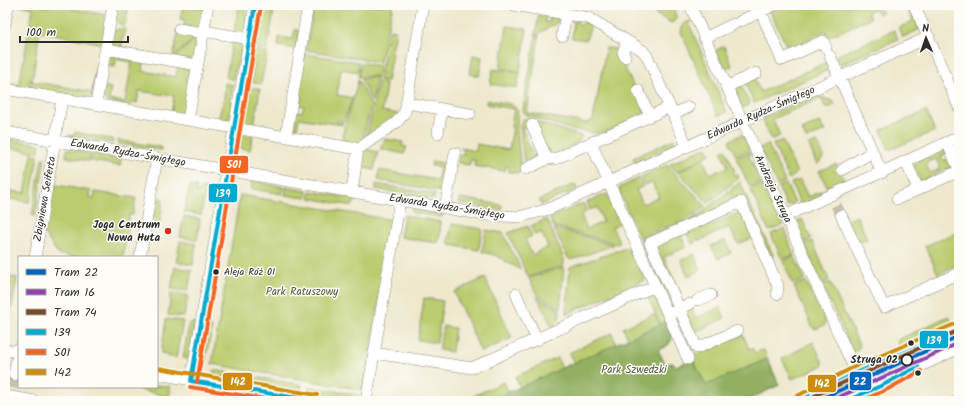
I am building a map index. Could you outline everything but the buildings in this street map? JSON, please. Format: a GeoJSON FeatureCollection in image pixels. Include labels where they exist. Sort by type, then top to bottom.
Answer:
{"type":"FeatureCollection","features":[{"type":"Feature","properties":{"kind":"street"},"geometry":{"type":"LineString","coordinates":[[96,104],[113,5]]}},
{"type":"Feature","properties":{"kind":"street"},"geometry":{"type":"LineString","coordinates":[[188,120],[208,5]]}},
{"type":"Feature","properties":{"kind":"street"},"geometry":{"type":"LineString","coordinates":[[191,381],[255,5]]}},
{"type":"Feature","properties":{"kind":"street"},"geometry":{"type":"LineString","coordinates":[[286,136],[308,5]]}},
{"type":"Feature","properties":{"kind":"street"},"geometry":{"type":"LineString","coordinates":[[5,89],[358,149],[397,122],[403,114],[407,103],[423,5]]}},
{"type":"Feature","properties":{"kind":"street"},"geometry":{"type":"LineString","coordinates":[[514,5],[591,19],[647,56],[687,146]]}},
{"type":"Feature","properties":{"kind":"street","name":"Andrzeja Struga"},"geometry":{"type":"LineString","coordinates":[[690,5],[867,397]]}},
{"type":"Feature","properties":{"kind":"street"},"geometry":{"type":"LineString","coordinates":[[704,38],[737,23],[759,8],[774,5]]}},
{"type":"Feature","properties":{"kind":"street"},"geometry":{"type":"LineString","coordinates":[[914,5],[959,107]]}},
{"type":"Feature","properties":{"kind":"street"},"geometry":{"type":"LineString","coordinates":[[759,8],[782,60],[823,41],[882,173]]}},
{"type":"Feature","properties":{"kind":"street"},"geometry":{"type":"LineString","coordinates":[[562,36],[566,14]]}},
{"type":"Feature","properties":{"kind":"street"},"geometry":{"type":"LineString","coordinates":[[179,29],[250,39]]}},
{"type":"Feature","properties":{"kind":"street","name":"Edwarda Rydza-Śmigłego"},"geometry":{"type":"LineString","coordinates":[[5,132],[500,217],[524,216],[550,209],[929,37]]}},
{"type":"Feature","properties":{"kind":"street"},"geometry":{"type":"LineString","coordinates":[[625,57],[624,52],[627,42]]}},
{"type":"Feature","properties":{"kind":"street"},"geometry":{"type":"LineString","coordinates":[[106,48],[198,65]]}},
{"type":"Feature","properties":{"kind":"street"},"geometry":{"type":"LineString","coordinates":[[726,87],[756,73]]}},
{"type":"Feature","properties":{"kind":"street"},"geometry":{"type":"LineString","coordinates":[[638,90],[650,116]]}},
{"type":"Feature","properties":{"kind":"street","name":"Zbigniewa Seiferta"},"geometry":{"type":"LineString","coordinates":[[35,256],[62,98]]}},
{"type":"Feature","properties":{"kind":"street"},"geometry":{"type":"LineString","coordinates":[[407,103],[470,114]]}},
{"type":"Feature","properties":{"kind":"street"},"geometry":{"type":"LineString","coordinates":[[526,168],[547,159],[555,159],[650,116],[689,107]]}},
{"type":"Feature","properties":{"kind":"street"},"geometry":{"type":"LineString","coordinates":[[438,133],[442,109]]}},
{"type":"Feature","properties":{"kind":"street"},"geometry":{"type":"LineString","coordinates":[[532,125],[547,159]]}},
{"type":"Feature","properties":{"kind":"street"},"geometry":{"type":"LineString","coordinates":[[785,216],[959,137]]}},
{"type":"Feature","properties":{"kind":"street"},"geometry":{"type":"LineString","coordinates":[[897,199],[959,170],[947,142]]}},
{"type":"Feature","properties":{"kind":"street"},"geometry":{"type":"LineString","coordinates":[[591,143],[688,359]]}},
{"type":"Feature","properties":{"kind":"street"},"geometry":{"type":"LineString","coordinates":[[352,192],[358,149]]}},
{"type":"Feature","properties":{"kind":"street"},"geometry":{"type":"LineString","coordinates":[[842,170],[872,152]]}},
{"type":"Feature","properties":{"kind":"street"},"geometry":{"type":"LineString","coordinates":[[445,208],[455,153]]}},
{"type":"Feature","properties":{"kind":"street"},"geometry":{"type":"LineString","coordinates":[[140,256],[157,158]]}},
{"type":"Feature","properties":{"kind":"street"},"geometry":{"type":"LineString","coordinates":[[906,162],[918,189]]}},
{"type":"Feature","properties":{"kind":"street"},"geometry":{"type":"LineString","coordinates":[[832,194],[884,307],[959,273]]}},
{"type":"Feature","properties":{"kind":"street"},"geometry":{"type":"LineString","coordinates":[[366,401],[400,200]]}},
{"type":"Feature","properties":{"kind":"street"},"geometry":{"type":"LineString","coordinates":[[737,331],[697,348],[650,243],[741,202],[778,286],[777,294]]}},
{"type":"Feature","properties":{"kind":"street"},"geometry":{"type":"LineString","coordinates":[[374,353],[468,368],[480,366],[655,286]]}},
{"type":"Feature","properties":{"kind":"street"},"geometry":{"type":"LineString","coordinates":[[516,294],[537,340]]}},
{"type":"Feature","properties":{"kind":"street"},"geometry":{"type":"LineString","coordinates":[[668,314],[710,295]]}},
{"type":"Feature","properties":{"kind":"street"},"geometry":{"type":"LineString","coordinates":[[800,401],[856,373],[923,343],[959,329]]}},
{"type":"Feature","properties":{"kind":"street"},"geometry":{"type":"LineString","coordinates":[[678,336],[689,330]]}},
{"type":"Feature","properties":{"kind":"street"},"geometry":{"type":"LineString","coordinates":[[846,401],[867,397],[959,348]]}},
{"type":"Feature","properties":{"kind":"street"},"geometry":{"type":"LineString","coordinates":[[5,350],[18,351]]}},
{"type":"Feature","properties":{"kind":"street"},"geometry":{"type":"LineString","coordinates":[[14,375],[18,356]]}},
{"type":"Feature","properties":{"kind":"street"},"geometry":{"type":"LineString","coordinates":[[158,374],[316,401]]}},
{"type":"Feature","properties":{"kind":"street"},"geometry":{"type":"LineString","coordinates":[[9,393],[34,401]]}},
{"type":"Feature","properties":{"kind":"green space"},"geometry":{"type":"Polygon","coordinates":[[[20,5],[41,5],[47,7],[47,5],[52,5],[106,15],[103,44],[40,31],[32,81],[29,80],[27,90],[5,85],[5,82],[19,85],[33,8],[20,5]]]}},
{"type":"Feature","properties":{"kind":"green space"},"geometry":{"type":"Polygon","coordinates":[[[117,5],[129,5],[125,25],[123,26],[115,21],[117,5]]]}},
{"type":"Feature","properties":{"kind":"green space"},"geometry":{"type":"Polygon","coordinates":[[[183,5],[204,8],[201,28],[184,26],[185,20],[180,19],[183,5]]]}},
{"type":"Feature","properties":{"kind":"green space"},"geometry":{"type":"Polygon","coordinates":[[[239,5],[246,5],[247,23],[242,32],[234,30],[239,5]]]}},
{"type":"Feature","properties":{"kind":"green space"},"geometry":{"type":"Polygon","coordinates":[[[265,5],[275,5],[267,50],[254,48],[259,20],[262,18],[265,5]]]}},
{"type":"Feature","properties":{"kind":"green space"},"geometry":{"type":"Polygon","coordinates":[[[393,5],[380,62],[306,50],[314,6],[393,5]]]}},
{"type":"Feature","properties":{"kind":"green space"},"geometry":{"type":"Polygon","coordinates":[[[641,5],[672,5],[677,19],[671,23],[641,5]]]}},
{"type":"Feature","properties":{"kind":"green space"},"geometry":{"type":"Polygon","coordinates":[[[784,5],[880,5],[882,8],[880,10],[883,12],[878,14],[875,9],[868,12],[871,18],[828,37],[826,31],[788,49],[770,11],[784,5]]]}},
{"type":"Feature","properties":{"kind":"green space"},"geometry":{"type":"Polygon","coordinates":[[[906,5],[909,5],[920,29],[903,37],[898,28],[913,21],[906,5]]]}},
{"type":"Feature","properties":{"kind":"green space"},"geometry":{"type":"Polygon","coordinates":[[[539,15],[546,16],[545,22],[549,23],[550,17],[563,19],[535,36],[539,15]]]}},
{"type":"Feature","properties":{"kind":"green space"},"geometry":{"type":"Polygon","coordinates":[[[574,20],[578,21],[578,24],[581,25],[584,22],[591,25],[586,40],[572,38],[574,20]]]}},
{"type":"Feature","properties":{"kind":"green space"},"geometry":{"type":"Polygon","coordinates":[[[691,21],[690,26],[727,112],[718,116],[681,32],[683,24],[691,21]]]}},
{"type":"Feature","properties":{"kind":"green space"},"geometry":{"type":"Polygon","coordinates":[[[507,26],[527,29],[520,72],[500,68],[507,26]]]}},
{"type":"Feature","properties":{"kind":"green space"},"geometry":{"type":"Polygon","coordinates":[[[125,29],[121,49],[116,49],[111,43],[113,31],[125,29]]]}},
{"type":"Feature","properties":{"kind":"green space"},"geometry":{"type":"Polygon","coordinates":[[[295,29],[299,31],[296,49],[278,46],[279,37],[293,39],[295,29]]]}},
{"type":"Feature","properties":{"kind":"green space"},"geometry":{"type":"Polygon","coordinates":[[[390,29],[396,30],[387,81],[379,80],[390,29]]]}},
{"type":"Feature","properties":{"kind":"green space"},"geometry":{"type":"Polygon","coordinates":[[[894,30],[898,39],[840,65],[836,56],[894,30]]]}},
{"type":"Feature","properties":{"kind":"green space"},"geometry":{"type":"Polygon","coordinates":[[[178,33],[197,36],[173,57],[178,33]]]}},
{"type":"Feature","properties":{"kind":"green space"},"geometry":{"type":"Polygon","coordinates":[[[539,35],[527,113],[586,123],[593,120],[606,48],[616,49],[646,113],[602,134],[573,130],[525,115],[523,109],[535,38],[539,35]]]}},
{"type":"Feature","properties":{"kind":"green space"},"geometry":{"type":"Polygon","coordinates":[[[198,36],[195,58],[192,60],[173,59],[198,36]]]}},
{"type":"Feature","properties":{"kind":"green space"},"geometry":{"type":"Polygon","coordinates":[[[232,43],[240,43],[242,46],[240,60],[237,63],[233,80],[226,77],[232,43]]]}},
{"type":"Feature","properties":{"kind":"green space"},"geometry":{"type":"Polygon","coordinates":[[[724,46],[732,66],[725,69],[716,50],[724,46]]]}},
{"type":"Feature","properties":{"kind":"green space"},"geometry":{"type":"Polygon","coordinates":[[[254,50],[267,53],[261,84],[251,82],[254,65],[252,62],[254,50]]]}},
{"type":"Feature","properties":{"kind":"green space"},"geometry":{"type":"Polygon","coordinates":[[[305,54],[359,62],[358,72],[341,69],[337,95],[353,98],[343,122],[337,120],[337,123],[343,123],[342,125],[299,118],[297,128],[293,127],[296,107],[297,111],[302,112],[304,106],[298,105],[302,98],[298,97],[305,54]]]}},
{"type":"Feature","properties":{"kind":"green space"},"geometry":{"type":"Polygon","coordinates":[[[113,55],[144,60],[143,71],[176,77],[178,66],[190,68],[192,78],[187,77],[186,82],[191,83],[184,113],[171,114],[174,96],[139,91],[137,103],[132,102],[131,106],[107,102],[102,96],[103,86],[111,88],[109,100],[125,102],[132,62],[116,59],[115,67],[107,66],[110,57],[113,55]]]}},
{"type":"Feature","properties":{"kind":"green space"},"geometry":{"type":"Polygon","coordinates":[[[473,55],[482,57],[479,76],[470,74],[473,55]]]}},
{"type":"Feature","properties":{"kind":"green space"},"geometry":{"type":"Polygon","coordinates":[[[827,62],[830,69],[754,103],[744,81],[753,77],[761,92],[827,62]]]}},
{"type":"Feature","properties":{"kind":"green space"},"geometry":{"type":"Polygon","coordinates":[[[361,63],[380,66],[378,76],[358,77],[361,63]]]}},
{"type":"Feature","properties":{"kind":"green space"},"geometry":{"type":"Polygon","coordinates":[[[97,64],[93,95],[83,99],[29,91],[31,81],[92,92],[97,64]]]}},
{"type":"Feature","properties":{"kind":"green space"},"geometry":{"type":"Polygon","coordinates":[[[493,69],[520,73],[517,88],[490,84],[493,69]]]}},
{"type":"Feature","properties":{"kind":"green space"},"geometry":{"type":"Polygon","coordinates":[[[377,77],[372,101],[371,101],[361,79],[377,77]]]}},
{"type":"Feature","properties":{"kind":"green space"},"geometry":{"type":"Polygon","coordinates":[[[358,80],[371,105],[363,140],[358,144],[342,141],[358,80]]]}},
{"type":"Feature","properties":{"kind":"green space"},"geometry":{"type":"Polygon","coordinates":[[[378,82],[386,84],[382,111],[399,114],[366,139],[378,82]]]}},
{"type":"Feature","properties":{"kind":"green space"},"geometry":{"type":"Polygon","coordinates":[[[225,83],[233,85],[231,101],[233,104],[228,122],[218,120],[224,98],[225,83]]]}},
{"type":"Feature","properties":{"kind":"green space"},"geometry":{"type":"Polygon","coordinates":[[[740,83],[750,104],[743,108],[733,88],[740,83]]]}},
{"type":"Feature","properties":{"kind":"green space"},"geometry":{"type":"Polygon","coordinates":[[[250,87],[260,89],[254,126],[245,125],[242,121],[244,107],[248,104],[250,87]]]}},
{"type":"Feature","properties":{"kind":"green space"},"geometry":{"type":"Polygon","coordinates":[[[815,95],[833,101],[835,105],[826,108],[821,98],[773,119],[780,136],[771,140],[763,118],[815,95]]]}},
{"type":"Feature","properties":{"kind":"green space"},"geometry":{"type":"Polygon","coordinates":[[[487,100],[511,104],[518,110],[517,128],[521,172],[509,172],[509,167],[506,166],[505,171],[474,166],[475,160],[471,160],[469,165],[458,163],[459,155],[464,155],[463,149],[460,148],[476,151],[477,144],[509,150],[513,128],[511,127],[514,109],[486,104],[487,100]]]}},
{"type":"Feature","properties":{"kind":"green space"},"geometry":{"type":"Polygon","coordinates":[[[926,111],[935,131],[889,150],[881,130],[926,111]]]}},
{"type":"Feature","properties":{"kind":"green space"},"geometry":{"type":"Polygon","coordinates":[[[522,119],[582,136],[577,143],[554,155],[548,153],[532,124],[522,128],[533,156],[540,153],[540,155],[524,162],[520,127],[522,119]]]}},
{"type":"Feature","properties":{"kind":"green space"},"geometry":{"type":"Polygon","coordinates":[[[819,122],[825,131],[806,139],[802,130],[819,122]]]}},
{"type":"Feature","properties":{"kind":"green space"},"geometry":{"type":"Polygon","coordinates":[[[75,132],[112,139],[113,143],[72,136],[69,138],[69,135],[73,136],[75,132]]]}},
{"type":"Feature","properties":{"kind":"green space"},"geometry":{"type":"Polygon","coordinates":[[[241,134],[253,136],[250,150],[237,148],[241,134]]]}},
{"type":"Feature","properties":{"kind":"green space"},"geometry":{"type":"Polygon","coordinates":[[[742,134],[750,150],[736,156],[729,141],[742,134]]]}},
{"type":"Feature","properties":{"kind":"green space"},"geometry":{"type":"Polygon","coordinates":[[[7,139],[40,144],[38,153],[6,147],[7,139]]]}},
{"type":"Feature","properties":{"kind":"green space"},"geometry":{"type":"Polygon","coordinates":[[[385,139],[403,142],[402,146],[407,147],[404,154],[380,149],[385,139]]]}},
{"type":"Feature","properties":{"kind":"green space"},"geometry":{"type":"Polygon","coordinates":[[[674,139],[676,144],[635,163],[633,158],[674,139]]]}},
{"type":"Feature","properties":{"kind":"green space"},"geometry":{"type":"Polygon","coordinates":[[[118,140],[161,147],[161,150],[118,144],[118,140]]]}},
{"type":"Feature","properties":{"kind":"green space"},"geometry":{"type":"Polygon","coordinates":[[[782,140],[797,173],[789,179],[773,144],[782,140]]]}},
{"type":"Feature","properties":{"kind":"green space"},"geometry":{"type":"Polygon","coordinates":[[[817,142],[824,156],[817,165],[809,145],[817,142]]]}},
{"type":"Feature","properties":{"kind":"green space"},"geometry":{"type":"Polygon","coordinates":[[[768,144],[785,182],[777,185],[760,148],[768,144]]]}},
{"type":"Feature","properties":{"kind":"green space"},"geometry":{"type":"Polygon","coordinates":[[[707,147],[710,154],[677,172],[670,164],[707,147]]]}},
{"type":"Feature","properties":{"kind":"green space"},"geometry":{"type":"Polygon","coordinates":[[[67,149],[91,154],[89,161],[66,157],[67,149]]]}},
{"type":"Feature","properties":{"kind":"green space"},"geometry":{"type":"Polygon","coordinates":[[[364,149],[378,152],[374,170],[361,167],[364,149]]]}},
{"type":"Feature","properties":{"kind":"green space"},"geometry":{"type":"Polygon","coordinates":[[[725,149],[735,171],[733,172],[734,175],[737,174],[739,178],[708,203],[678,172],[703,159],[710,174],[728,167],[721,151],[725,149]]]}},
{"type":"Feature","properties":{"kind":"green space"},"geometry":{"type":"Polygon","coordinates":[[[945,149],[946,154],[941,156],[943,161],[949,159],[954,166],[937,173],[936,170],[940,168],[936,159],[931,161],[929,155],[945,149]]]}},
{"type":"Feature","properties":{"kind":"green space"},"geometry":{"type":"Polygon","coordinates":[[[751,152],[749,156],[761,182],[750,187],[736,158],[751,152]]]}},
{"type":"Feature","properties":{"kind":"green space"},"geometry":{"type":"Polygon","coordinates":[[[93,154],[121,159],[120,166],[91,161],[93,154]]]}},
{"type":"Feature","properties":{"kind":"green space"},"geometry":{"type":"Polygon","coordinates":[[[32,155],[38,156],[30,202],[10,199],[11,191],[25,193],[32,155]]]}},
{"type":"Feature","properties":{"kind":"green space"},"geometry":{"type":"Polygon","coordinates":[[[927,156],[930,161],[926,164],[930,173],[934,171],[937,178],[930,181],[929,177],[924,180],[925,183],[922,184],[912,163],[927,156]]]}},
{"type":"Feature","properties":{"kind":"green space"},"geometry":{"type":"Polygon","coordinates":[[[42,158],[45,158],[35,216],[32,215],[42,158]]]}},
{"type":"Feature","properties":{"kind":"green space"},"geometry":{"type":"Polygon","coordinates":[[[432,161],[448,164],[443,192],[378,180],[379,170],[438,180],[440,167],[431,166],[432,161]]]}},
{"type":"Feature","properties":{"kind":"green space"},"geometry":{"type":"Polygon","coordinates":[[[836,164],[844,180],[827,187],[819,171],[836,164]]]}},
{"type":"Feature","properties":{"kind":"green space"},"geometry":{"type":"Polygon","coordinates":[[[667,165],[705,205],[705,207],[684,221],[639,237],[619,188],[639,178],[643,186],[636,190],[643,204],[659,197],[652,182],[645,185],[641,177],[667,165]]]}},
{"type":"Feature","properties":{"kind":"green space"},"geometry":{"type":"Polygon","coordinates":[[[800,180],[808,197],[826,189],[828,193],[801,206],[791,183],[800,180]]]}},
{"type":"Feature","properties":{"kind":"green space"},"geometry":{"type":"Polygon","coordinates":[[[251,181],[284,187],[282,194],[252,189],[251,181]]]}},
{"type":"Feature","properties":{"kind":"green space"},"geometry":{"type":"Polygon","coordinates":[[[740,182],[774,257],[771,258],[743,197],[687,223],[740,182]]]}},
{"type":"Feature","properties":{"kind":"green space"},"geometry":{"type":"Polygon","coordinates":[[[51,184],[91,191],[90,197],[94,198],[95,192],[136,198],[133,215],[128,215],[129,218],[123,256],[70,256],[58,254],[43,232],[51,184]]]}},
{"type":"Feature","properties":{"kind":"green space"},"geometry":{"type":"Polygon","coordinates":[[[376,184],[435,194],[434,199],[376,189],[376,184]]]}},
{"type":"Feature","properties":{"kind":"green space"},"geometry":{"type":"Polygon","coordinates":[[[575,184],[577,189],[541,205],[539,200],[575,184]]]}},
{"type":"Feature","properties":{"kind":"green space"},"geometry":{"type":"Polygon","coordinates":[[[762,184],[773,210],[777,211],[783,225],[769,231],[750,189],[762,184]]]}},
{"type":"Feature","properties":{"kind":"green space"},"geometry":{"type":"Polygon","coordinates":[[[786,184],[795,203],[787,206],[778,187],[786,184]]]}},
{"type":"Feature","properties":{"kind":"green space"},"geometry":{"type":"Polygon","coordinates":[[[190,186],[197,187],[196,192],[200,192],[201,188],[206,189],[201,215],[184,212],[190,186]]]}},
{"type":"Feature","properties":{"kind":"green space"},"geometry":{"type":"Polygon","coordinates":[[[286,187],[307,191],[306,198],[285,195],[286,187]]]}},
{"type":"Feature","properties":{"kind":"green space"},"geometry":{"type":"Polygon","coordinates":[[[310,191],[357,199],[352,206],[309,198],[310,191]]]}},
{"type":"Feature","properties":{"kind":"green space"},"geometry":{"type":"Polygon","coordinates":[[[607,194],[620,223],[612,227],[620,243],[617,244],[553,226],[550,218],[583,203],[587,211],[581,215],[587,229],[603,222],[597,207],[590,210],[587,202],[607,194]]]}},
{"type":"Feature","properties":{"kind":"green space","name":"Park Ratuszowy"},"geometry":{"type":"Polygon","coordinates":[[[240,195],[393,220],[364,390],[212,364],[240,195]]]}},
{"type":"Feature","properties":{"kind":"green space"},"geometry":{"type":"Polygon","coordinates":[[[157,198],[163,199],[160,222],[153,221],[157,198]]]}},
{"type":"Feature","properties":{"kind":"green space"},"geometry":{"type":"Polygon","coordinates":[[[460,198],[502,205],[502,210],[459,203],[460,198]]]}},
{"type":"Feature","properties":{"kind":"green space"},"geometry":{"type":"Polygon","coordinates":[[[412,208],[443,213],[442,217],[412,213],[412,208]]]}},
{"type":"Feature","properties":{"kind":"green space"},"geometry":{"type":"Polygon","coordinates":[[[742,211],[755,237],[738,244],[729,227],[699,241],[698,239],[692,244],[686,231],[708,221],[710,226],[742,211]]]}},
{"type":"Feature","properties":{"kind":"green space"},"geometry":{"type":"Polygon","coordinates":[[[404,215],[441,222],[439,241],[436,243],[400,237],[404,215]]]}},
{"type":"Feature","properties":{"kind":"green space"},"geometry":{"type":"Polygon","coordinates":[[[184,216],[200,219],[197,240],[180,237],[184,216]]]}},
{"type":"Feature","properties":{"kind":"green space"},"geometry":{"type":"Polygon","coordinates":[[[857,216],[867,239],[857,244],[847,220],[857,216]]]}},
{"type":"Feature","properties":{"kind":"green space"},"geometry":{"type":"Polygon","coordinates":[[[547,219],[564,259],[564,265],[528,277],[508,233],[528,226],[532,236],[525,239],[532,255],[548,247],[541,232],[535,235],[531,226],[547,219]]]}},
{"type":"Feature","properties":{"kind":"green space"},"geometry":{"type":"Polygon","coordinates":[[[802,219],[811,239],[803,242],[794,223],[802,219]]]}},
{"type":"Feature","properties":{"kind":"green space"},"geometry":{"type":"Polygon","coordinates":[[[687,223],[646,242],[676,307],[672,309],[640,239],[687,223]]]}},
{"type":"Feature","properties":{"kind":"green space"},"geometry":{"type":"Polygon","coordinates":[[[452,224],[482,229],[479,250],[450,245],[448,242],[452,224]]]}},
{"type":"Feature","properties":{"kind":"green space"},"geometry":{"type":"Polygon","coordinates":[[[554,228],[614,245],[571,260],[568,258],[554,228]]]}},
{"type":"Feature","properties":{"kind":"green space"},"geometry":{"type":"Polygon","coordinates":[[[785,228],[794,255],[782,259],[771,234],[785,228]]]}},
{"type":"Feature","properties":{"kind":"green space"},"geometry":{"type":"Polygon","coordinates":[[[486,230],[503,233],[521,270],[495,255],[482,252],[486,230]]]}},
{"type":"Feature","properties":{"kind":"green space"},"geometry":{"type":"Polygon","coordinates":[[[959,231],[959,264],[938,274],[925,246],[959,231]]]}},
{"type":"Feature","properties":{"kind":"green space"},"geometry":{"type":"Polygon","coordinates":[[[680,233],[686,247],[664,257],[679,291],[681,297],[679,298],[654,245],[680,233]]]}},
{"type":"Feature","properties":{"kind":"green space"},"geometry":{"type":"Polygon","coordinates":[[[725,240],[731,253],[718,259],[711,246],[725,240]]]}},
{"type":"Feature","properties":{"kind":"green space"},"geometry":{"type":"Polygon","coordinates":[[[180,241],[196,244],[193,265],[176,262],[180,241]]]}},
{"type":"Feature","properties":{"kind":"green space"},"geometry":{"type":"Polygon","coordinates":[[[812,241],[829,280],[821,283],[804,244],[812,241]]]}},
{"type":"Feature","properties":{"kind":"green space"},"geometry":{"type":"Polygon","coordinates":[[[628,247],[645,280],[566,314],[570,267],[628,247]]]}},
{"type":"Feature","properties":{"kind":"green space"},"geometry":{"type":"Polygon","coordinates":[[[694,254],[701,270],[688,276],[681,260],[694,254]]]}},
{"type":"Feature","properties":{"kind":"green space"},"geometry":{"type":"Polygon","coordinates":[[[794,256],[805,279],[793,284],[783,261],[794,256]]]}},
{"type":"Feature","properties":{"kind":"green space"},"geometry":{"type":"Polygon","coordinates":[[[175,267],[192,270],[188,291],[171,289],[175,267]]]}},
{"type":"Feature","properties":{"kind":"green space"},"geometry":{"type":"Polygon","coordinates":[[[564,267],[560,309],[536,293],[529,278],[564,267]]]}},
{"type":"Feature","properties":{"kind":"green space"},"geometry":{"type":"Polygon","coordinates":[[[5,276],[17,278],[8,330],[5,329],[5,315],[10,283],[5,282],[5,276]]]}},
{"type":"Feature","properties":{"kind":"green space"},"geometry":{"type":"Polygon","coordinates":[[[485,278],[512,338],[481,352],[454,292],[485,278]]]}},
{"type":"Feature","properties":{"kind":"green space"},"geometry":{"type":"Polygon","coordinates":[[[806,281],[817,306],[821,308],[825,318],[825,325],[816,329],[813,328],[794,286],[806,281]]]}},
{"type":"Feature","properties":{"kind":"green space"},"geometry":{"type":"Polygon","coordinates":[[[830,282],[860,347],[853,352],[822,285],[830,282]]]}},
{"type":"Feature","properties":{"kind":"green space"},"geometry":{"type":"Polygon","coordinates":[[[171,293],[188,295],[184,317],[168,315],[171,293]]]}},
{"type":"Feature","properties":{"kind":"green space","name":"Park Szwedzki"},"geometry":{"type":"Polygon","coordinates":[[[653,295],[670,331],[671,341],[665,347],[658,350],[665,364],[672,363],[676,366],[694,359],[693,356],[743,335],[749,349],[752,348],[754,352],[764,350],[779,385],[745,401],[476,401],[473,396],[504,382],[509,392],[520,387],[515,377],[557,358],[562,368],[574,363],[569,353],[612,333],[616,344],[628,338],[623,328],[654,314],[660,324],[648,297],[653,295]]]}},
{"type":"Feature","properties":{"kind":"green space"},"geometry":{"type":"Polygon","coordinates":[[[537,296],[560,311],[559,320],[554,322],[556,326],[552,327],[537,296]]]}},
{"type":"Feature","properties":{"kind":"green space"},"geometry":{"type":"Polygon","coordinates":[[[424,298],[443,301],[437,343],[418,340],[424,298]]]}},
{"type":"Feature","properties":{"kind":"green space"},"geometry":{"type":"Polygon","coordinates":[[[720,307],[725,318],[694,332],[684,312],[692,308],[696,318],[720,307]]]}},
{"type":"Feature","properties":{"kind":"green space"},"geometry":{"type":"Polygon","coordinates":[[[949,316],[952,322],[924,335],[921,329],[949,316]]]}},
{"type":"Feature","properties":{"kind":"green space"},"geometry":{"type":"Polygon","coordinates":[[[166,319],[183,321],[176,358],[161,353],[166,319]]]}},
{"type":"Feature","properties":{"kind":"green space","name":"Park Szwedzki"},"geometry":{"type":"Polygon","coordinates":[[[665,322],[673,336],[669,344],[658,350],[665,364],[672,363],[676,366],[693,360],[706,385],[767,359],[779,385],[745,401],[489,401],[665,322]]]}},
{"type":"Feature","properties":{"kind":"green space"},"geometry":{"type":"Polygon","coordinates":[[[189,323],[195,323],[189,360],[183,358],[189,323]]]}},
{"type":"Feature","properties":{"kind":"green space"},"geometry":{"type":"Polygon","coordinates":[[[207,325],[212,327],[205,363],[200,362],[207,325]]]}},
{"type":"Feature","properties":{"kind":"green space"},"geometry":{"type":"Polygon","coordinates":[[[443,326],[455,328],[452,352],[439,350],[443,326]]]}},
{"type":"Feature","properties":{"kind":"green space"},"geometry":{"type":"Polygon","coordinates":[[[919,330],[922,336],[899,347],[897,343],[899,339],[919,330]]]}},
{"type":"Feature","properties":{"kind":"green space"},"geometry":{"type":"Polygon","coordinates":[[[813,342],[823,363],[822,366],[792,379],[782,359],[813,342]]]}},
{"type":"Feature","properties":{"kind":"green space"},"geometry":{"type":"Polygon","coordinates":[[[213,370],[302,385],[301,391],[214,376],[213,370]]]}},
{"type":"Feature","properties":{"kind":"green space"},"geometry":{"type":"Polygon","coordinates":[[[158,385],[170,387],[170,394],[167,396],[140,390],[140,388],[158,388],[158,385]]]}},
{"type":"Feature","properties":{"kind":"green space"},"geometry":{"type":"Polygon","coordinates":[[[309,387],[361,395],[357,398],[351,399],[336,398],[308,392],[309,387]]]}},
{"type":"Feature","properties":{"kind":"tunnel"},"geometry":{"type":"LineString","coordinates":[[836,205],[841,215]]}},
{"type":"Feature","properties":{"kind":"tunnel"},"geometry":{"type":"LineString","coordinates":[[12,388],[14,375]]}},
{"type":"Feature","properties":{"kind":"tram line","name":"74"},"geometry":{"type":"LineString","coordinates":[[814,396],[957,331]]}},
{"type":"Feature","properties":{"kind":"tram line","name":"22"},"geometry":{"type":"LineString","coordinates":[[816,401],[959,336]]}},
{"type":"Feature","properties":{"kind":"tram line","name":"16"},"geometry":{"type":"LineString","coordinates":[[830,401],[959,343]]}},
{"type":"Feature","properties":{"kind":"transit line","name":"139"},"geometry":{"type":"LineString","coordinates":[[191,381],[255,5]]}},
{"type":"Feature","properties":{"kind":"transit line","name":"501"},"geometry":{"type":"LineString","coordinates":[[197,382],[261,6]]}},
{"type":"Feature","properties":{"kind":"transit line","name":"142"},"geometry":{"type":"LineString","coordinates":[[797,396],[854,367],[957,323]]}},
{"type":"Feature","properties":{"kind":"transit line","name":"139"},"geometry":{"type":"LineString","coordinates":[[800,401],[856,373],[959,329]]}},
{"type":"Feature","properties":{"kind":"transit line","name":"501"},"geometry":{"type":"LineString","coordinates":[[813,401],[859,378],[959,336]]}},
{"type":"Feature","properties":{"kind":"transit line","name":"142"},"geometry":{"type":"LineString","coordinates":[[844,395],[882,379],[915,361]]}},
{"type":"Feature","properties":{"kind":"transit line","name":"139"},"geometry":{"type":"LineString","coordinates":[[846,401],[885,384],[918,366]]}},
{"type":"Feature","properties":{"kind":"transit line","name":"142"},"geometry":{"type":"LineString","coordinates":[[158,368],[317,395]]}},
{"type":"Feature","properties":{"kind":"transit line","name":"501"},"geometry":{"type":"LineString","coordinates":[[861,401],[888,389],[921,371]]}},
{"type":"Feature","properties":{"kind":"transit line","name":"139"},"geometry":{"type":"LineString","coordinates":[[191,381],[316,401]]}},
{"type":"Feature","properties":{"kind":"transit line","name":"501"},"geometry":{"type":"LineString","coordinates":[[190,387],[278,401]]}},
{"type":"Feature","properties":{"kind":"place","name":"Joga Centrum Nowa Huta"},"geometry":{"type":"Point","coordinates":[168,231]}},
{"type":"Feature","properties":{"kind":"place","name":"Aleja Róż 01"},"geometry":{"type":"Point","coordinates":[216,272]}},
{"type":"Feature","properties":{"kind":"place","name":"Struga 02"},"geometry":{"type":"Point","coordinates":[907,360]}}]}
